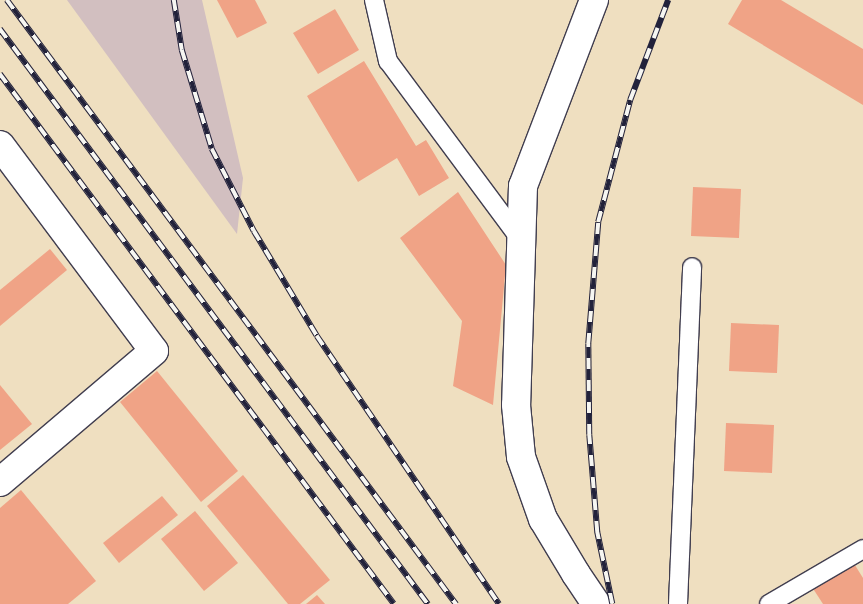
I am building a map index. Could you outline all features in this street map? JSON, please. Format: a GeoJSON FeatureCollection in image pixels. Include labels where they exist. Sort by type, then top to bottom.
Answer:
{"type":"FeatureCollection","features":[{"type":"Feature","properties":{"kind":"street"},"geometry":{"type":"LineString","coordinates":[[594,0],[523,186],[516,405],[521,457],[543,519],[596,604]]}},
{"type":"Feature","properties":{"kind":"street"},"geometry":{"type":"LineString","coordinates":[[0,145],[154,350],[0,482]]}},
{"type":"Feature","properties":{"kind":"lane"},"geometry":{"type":"LineString","coordinates":[[374,0],[388,61],[522,240]]}},
{"type":"Feature","properties":{"kind":"lane"},"geometry":{"type":"LineString","coordinates":[[678,604],[692,267]]}},
{"type":"Feature","properties":{"kind":"lane"},"geometry":{"type":"LineString","coordinates":[[770,604],[863,549]]}},
{"type":"Feature","properties":{"kind":"shaded area"},"geometry":{"type":"Polygon","coordinates":[[[67,0],[202,0],[243,178],[237,234],[67,0]]]}},
{"type":"Feature","properties":{"kind":"building"},"geometry":{"type":"Polygon","coordinates":[[[217,0],[255,0],[267,23],[237,38],[217,0]]]}},
{"type":"Feature","properties":{"kind":"building"},"geometry":{"type":"Polygon","coordinates":[[[742,0],[781,0],[863,49],[863,105],[728,24],[742,0]]]}},
{"type":"Feature","properties":{"kind":"building"},"geometry":{"type":"Polygon","coordinates":[[[335,9],[359,50],[318,74],[293,33],[335,9]]]}},
{"type":"Feature","properties":{"kind":"building"},"geometry":{"type":"Polygon","coordinates":[[[364,61],[416,146],[426,140],[449,178],[419,196],[397,158],[358,182],[307,96],[364,61]]]}},
{"type":"Feature","properties":{"kind":"building"},"geometry":{"type":"Polygon","coordinates":[[[693,187],[741,189],[739,238],[691,236],[693,187]]]}},
{"type":"Feature","properties":{"kind":"building"},"geometry":{"type":"Polygon","coordinates":[[[458,192],[506,265],[493,405],[453,386],[462,321],[400,238],[458,192]]]}},
{"type":"Feature","properties":{"kind":"building"},"geometry":{"type":"Polygon","coordinates":[[[50,249],[67,270],[0,326],[0,290],[50,249]]]}},
{"type":"Feature","properties":{"kind":"building"},"geometry":{"type":"Polygon","coordinates":[[[731,323],[779,325],[777,373],[729,371],[731,323]]]}},
{"type":"Feature","properties":{"kind":"building"},"geometry":{"type":"Polygon","coordinates":[[[157,371],[238,471],[201,502],[120,402],[157,371]]]}},
{"type":"Feature","properties":{"kind":"building"},"geometry":{"type":"Polygon","coordinates":[[[0,385],[32,424],[0,450],[0,385]]]}},
{"type":"Feature","properties":{"kind":"building"},"geometry":{"type":"Polygon","coordinates":[[[726,423],[774,425],[772,473],[724,471],[726,423]]]}},
{"type":"Feature","properties":{"kind":"building"},"geometry":{"type":"Polygon","coordinates":[[[243,475],[330,580],[300,604],[288,604],[207,506],[243,475]]]}},
{"type":"Feature","properties":{"kind":"building"},"geometry":{"type":"Polygon","coordinates":[[[21,490],[96,581],[68,604],[0,604],[0,508],[21,490]]]}},
{"type":"Feature","properties":{"kind":"building"},"geometry":{"type":"Polygon","coordinates":[[[162,496],[178,515],[119,563],[103,543],[162,496]]]}},
{"type":"Feature","properties":{"kind":"building"},"geometry":{"type":"Polygon","coordinates":[[[195,511],[238,563],[204,591],[161,539],[195,511]]]}},
{"type":"Feature","properties":{"kind":"building"},"geometry":{"type":"Polygon","coordinates":[[[853,562],[863,578],[863,604],[823,604],[812,587],[853,562]]]}},
{"type":"Feature","properties":{"kind":"building"},"geometry":{"type":"Polygon","coordinates":[[[317,595],[325,604],[306,604],[317,595]]]}},
{"type":"Feature","properties":{"kind":"railway"},"geometry":{"type":"LineString","coordinates":[[7,0],[456,604]]}},
{"type":"Feature","properties":{"kind":"railway"},"geometry":{"type":"LineString","coordinates":[[174,0],[182,50],[212,149],[254,231],[317,336],[499,604]]}},
{"type":"Feature","properties":{"kind":"railway"},"geometry":{"type":"LineString","coordinates":[[612,604],[597,532],[589,435],[588,344],[598,222],[630,100],[668,0]]}},
{"type":"Feature","properties":{"kind":"railway"},"geometry":{"type":"LineString","coordinates":[[0,29],[428,604]]}},
{"type":"Feature","properties":{"kind":"railway"},"geometry":{"type":"LineString","coordinates":[[0,74],[394,604]]}}]}
